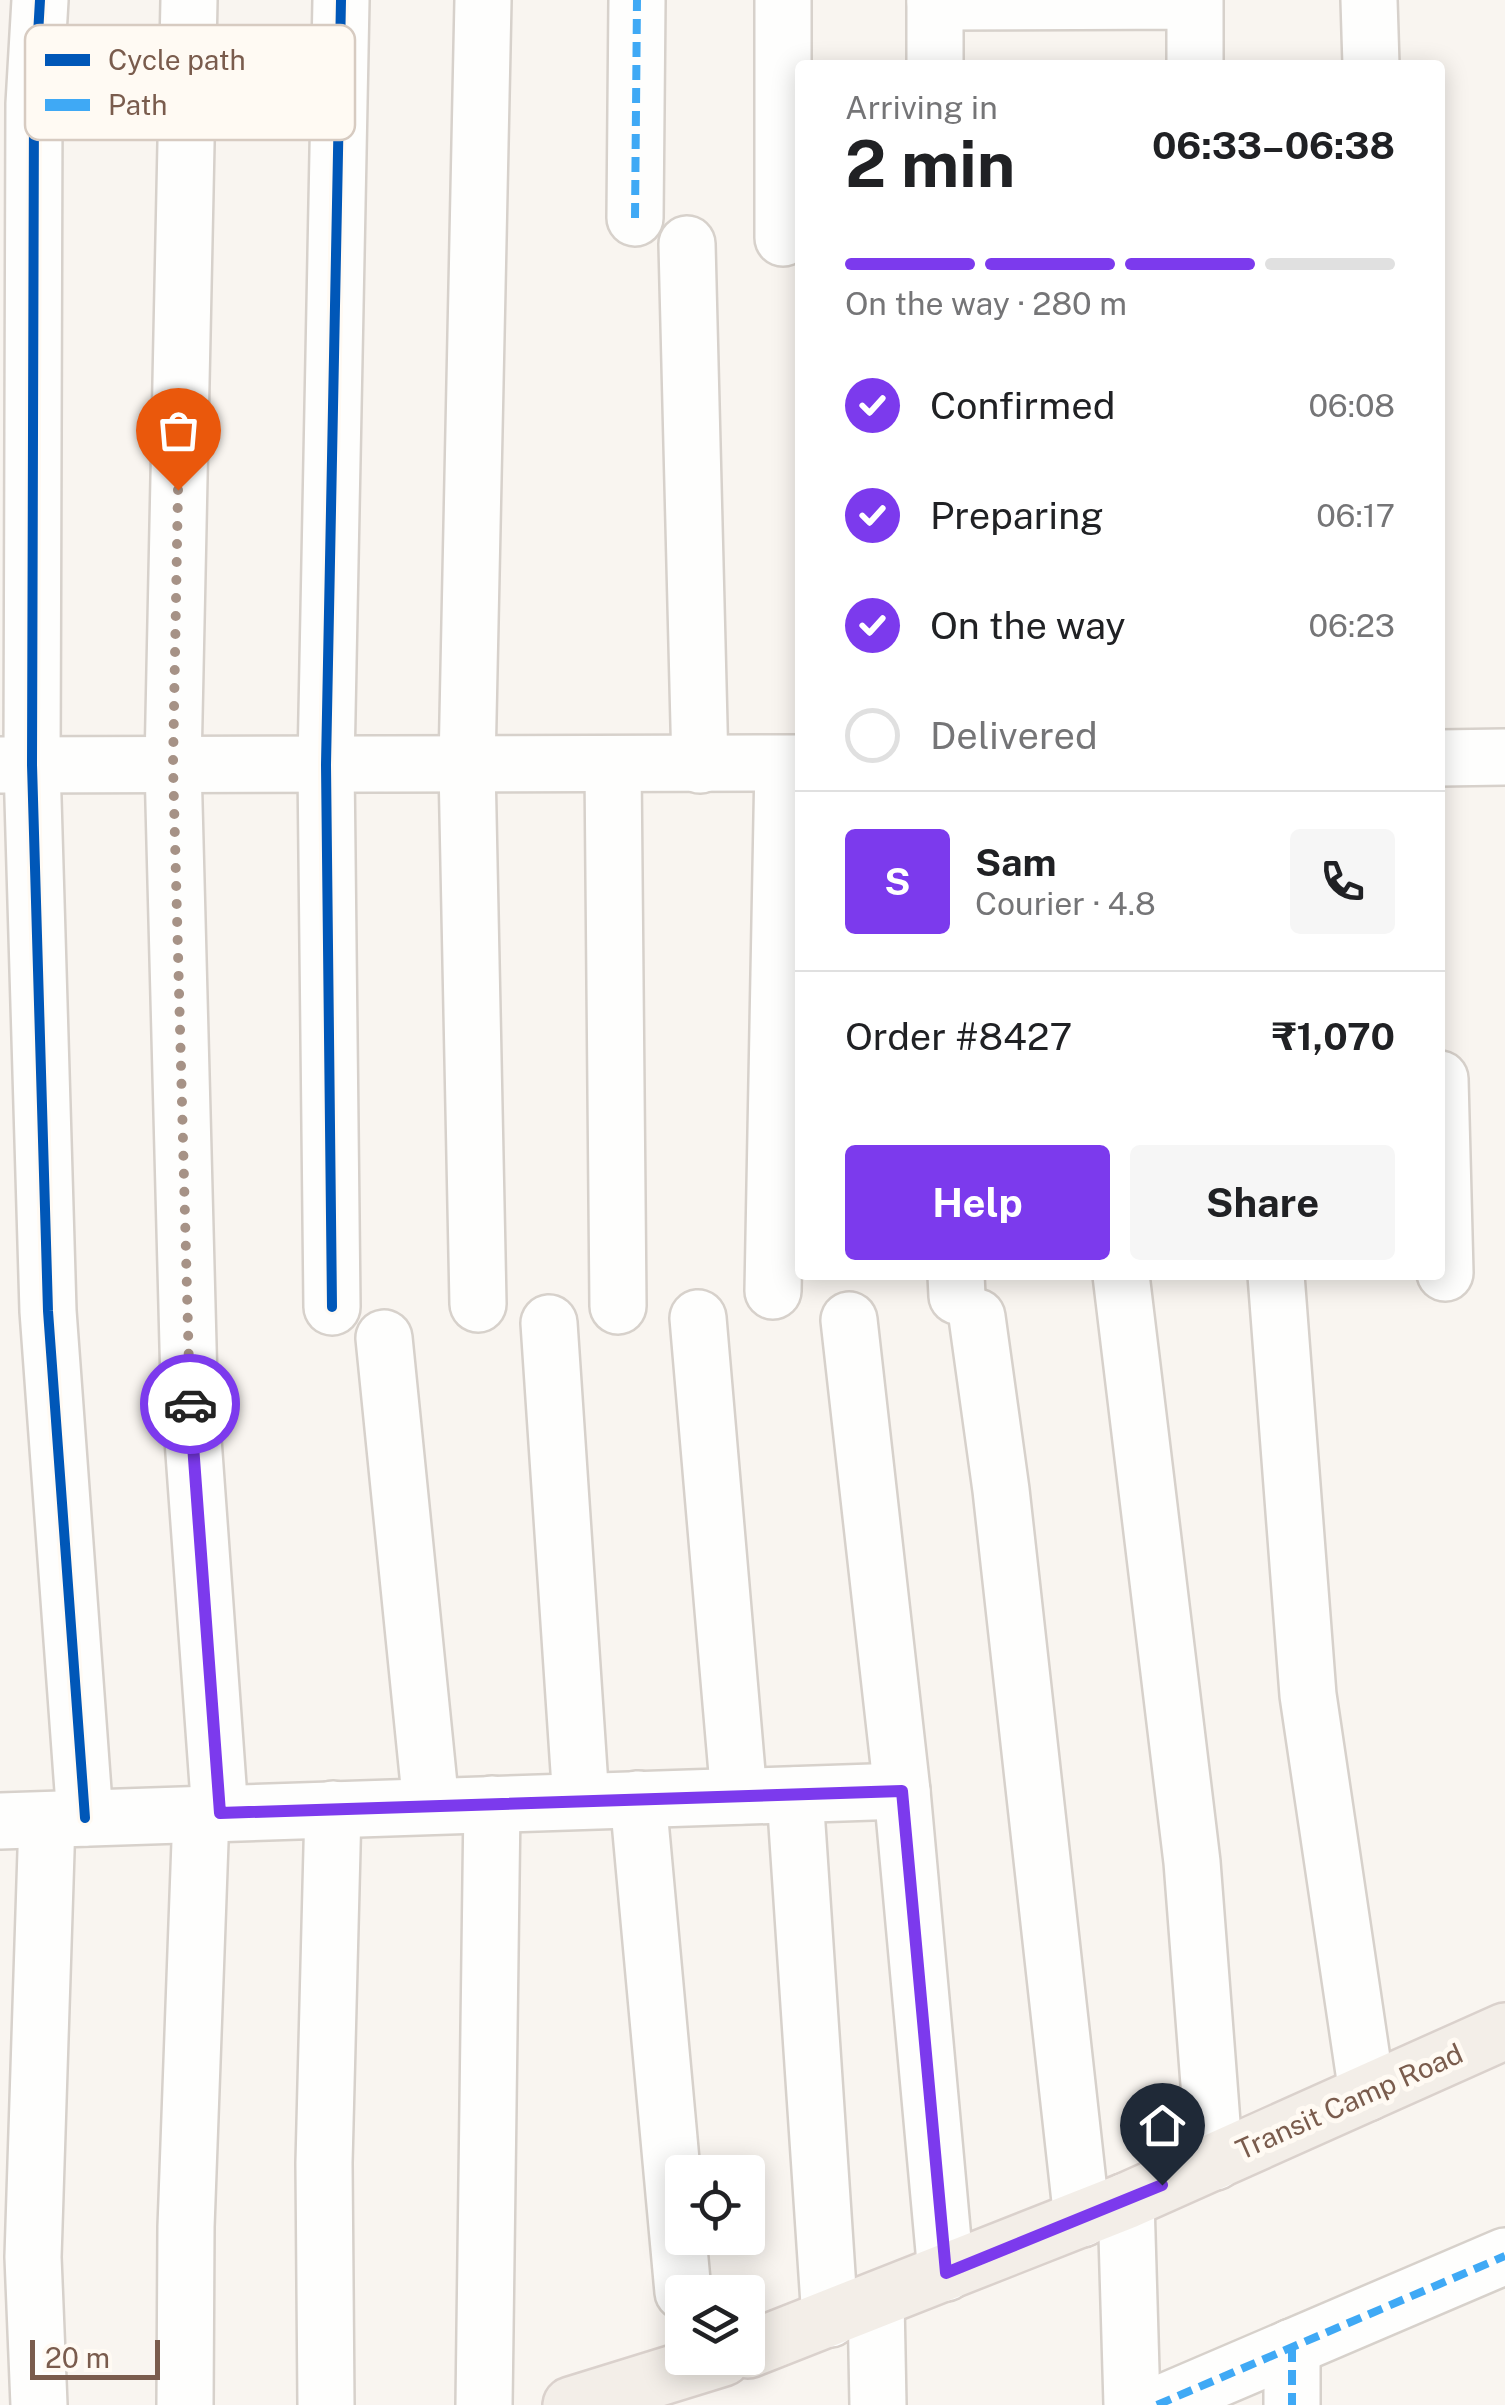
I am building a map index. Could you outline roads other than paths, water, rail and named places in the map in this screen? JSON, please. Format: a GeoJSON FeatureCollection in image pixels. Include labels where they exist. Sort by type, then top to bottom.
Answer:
{"type":"FeatureCollection","features":[{"type":"Feature","properties":{"kind":"main road","name":"Transit Camp Road"},"geometry":{"type":"LineString","coordinates":[[765,2344],[1104,2210],[1505,2032]]}},
{"type":"Feature","properties":{"kind":"main road"},"geometry":{"type":"LineString","coordinates":[[571,2405],[665,2373]]}},
{"type":"Feature","properties":{"kind":"street"},"geometry":{"type":"LineString","coordinates":[[39,25],[40,0]]}},
{"type":"Feature","properties":{"kind":"street"},"geometry":{"type":"LineString","coordinates":[[189,25],[190,0]]}},
{"type":"Feature","properties":{"kind":"street"},"geometry":{"type":"LineString","coordinates":[[341,0],[341,25]]}},
{"type":"Feature","properties":{"kind":"street"},"geometry":{"type":"LineString","coordinates":[[478,1304],[467,766],[484,0]]}},
{"type":"Feature","properties":{"kind":"street"},"geometry":{"type":"LineString","coordinates":[[635,218],[637,0]]}},
{"type":"Feature","properties":{"kind":"street"},"geometry":{"type":"LineString","coordinates":[[783,0],[783,238]]}},
{"type":"Feature","properties":{"kind":"street"},"geometry":{"type":"LineString","coordinates":[[1369,0],[1370,60]]}},
{"type":"Feature","properties":{"kind":"street"},"geometry":{"type":"LineString","coordinates":[[935,60],[936,1],[1195,1],[1195,60]]}},
{"type":"Feature","properties":{"kind":"street"},"geometry":{"type":"LineString","coordinates":[[34,140],[16,765],[48,1310],[44,1820],[33,2256],[39,2405]]}},
{"type":"Feature","properties":{"kind":"street"},"geometry":{"type":"LineString","coordinates":[[184,2405],[186,2226],[211,1814],[189,1384],[173,765],[187,140]]}},
{"type":"Feature","properties":{"kind":"street"},"geometry":{"type":"LineString","coordinates":[[332,1307],[326,765],[338,140]]}},
{"type":"Feature","properties":{"kind":"street"},"geometry":{"type":"LineString","coordinates":[[687,244],[700,765]]}},
{"type":"Feature","properties":{"kind":"street"},"geometry":{"type":"LineString","coordinates":[[1445,758],[1505,756]]}},
{"type":"Feature","properties":{"kind":"street"},"geometry":{"type":"LineString","coordinates":[[16,765],[792,764],[774,1291]]}},
{"type":"Feature","properties":{"kind":"street"},"geometry":{"type":"LineString","coordinates":[[613,766],[618,1306]]}},
{"type":"Feature","properties":{"kind":"street"},"geometry":{"type":"LineString","coordinates":[[1122,1280],[1192,1862],[1215,2162]]}},
{"type":"Feature","properties":{"kind":"street"},"geometry":{"type":"LineString","coordinates":[[1276,1280],[1308,1695],[1367,2093]]}},
{"type":"Feature","properties":{"kind":"street"},"geometry":{"type":"LineString","coordinates":[[963,1296],[1001,1490],[1132,2405]]}},
{"type":"Feature","properties":{"kind":"street"},"geometry":{"type":"LineString","coordinates":[[698,1318],[739,1796]]}},
{"type":"Feature","properties":{"kind":"street"},"geometry":{"type":"LineString","coordinates":[[849,1320],[902,1791],[946,2273]]}},
{"type":"Feature","properties":{"kind":"street"},"geometry":{"type":"LineString","coordinates":[[548,1323],[581,1801]]}},
{"type":"Feature","properties":{"kind":"street"},"geometry":{"type":"LineString","coordinates":[[384,1338],[431,1805]]}},
{"type":"Feature","properties":{"kind":"street"},"geometry":{"type":"LineString","coordinates":[[44,1820],[902,1791]]}},
{"type":"Feature","properties":{"kind":"street"},"geometry":{"type":"LineString","coordinates":[[795,1794],[853,2310],[878,2405]]}},
{"type":"Feature","properties":{"kind":"street"},"geometry":{"type":"LineString","coordinates":[[638,1799],[681,2275]]}},
{"type":"Feature","properties":{"kind":"street"},"geometry":{"type":"LineString","coordinates":[[484,2405],[492,1804]]}},
{"type":"Feature","properties":{"kind":"street"},"geometry":{"type":"LineString","coordinates":[[326,2405],[324,2163],[333,1809]]}},
{"type":"Feature","properties":{"kind":"street"},"geometry":{"type":"LineString","coordinates":[[1157,2405],[1505,2256]]}},
{"type":"Feature","properties":{"kind":"street"},"geometry":{"type":"LineString","coordinates":[[1292,2347],[1292,2405]]}}]}
